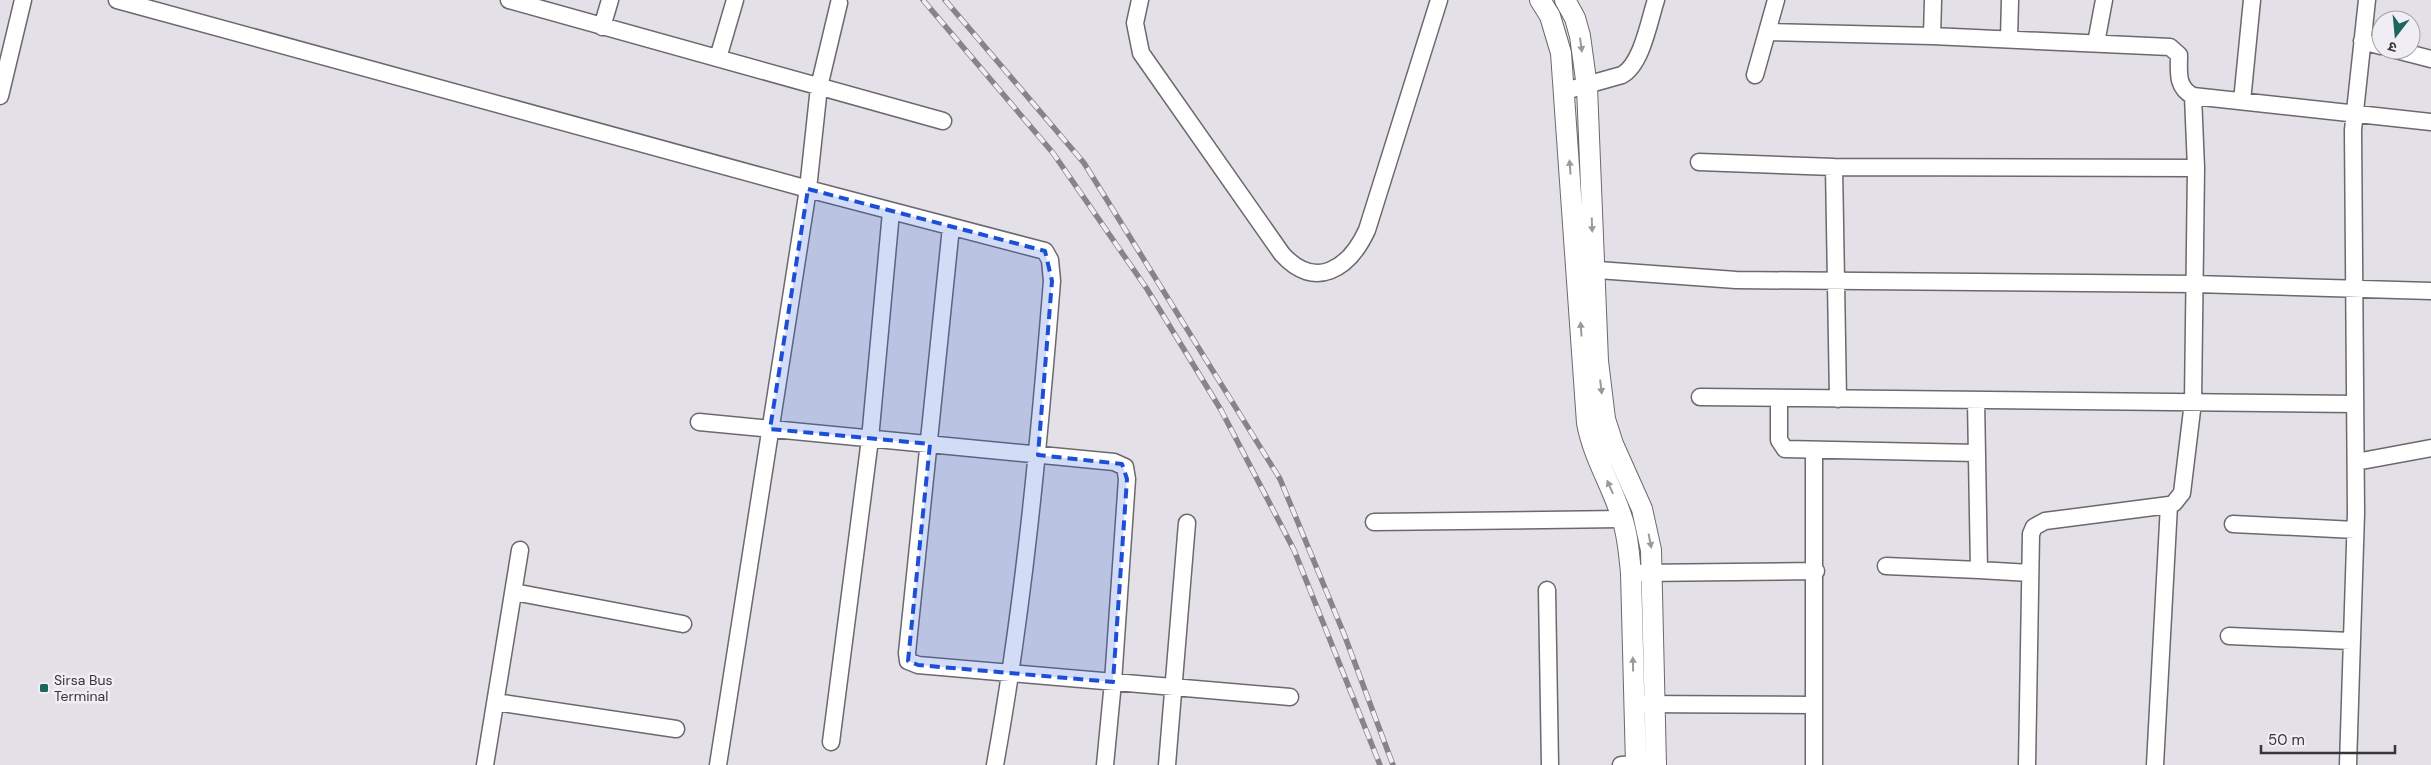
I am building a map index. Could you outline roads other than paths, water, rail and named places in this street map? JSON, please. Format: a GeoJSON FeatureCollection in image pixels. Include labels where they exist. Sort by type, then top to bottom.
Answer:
{"type":"FeatureCollection","features":[{"type":"Feature","properties":{"kind":"street"},"geometry":{"type":"LineString","coordinates":[[0,96],[4,60],[23,0]]}},
{"type":"Feature","properties":{"kind":"street"},"geometry":{"type":"LineString","coordinates":[[117,0],[891,212],[1041,249],[1048,254],[1052,281],[1038,454],[1012,672],[995,765]]}},
{"type":"Feature","properties":{"kind":"street"},"geometry":{"type":"LineString","coordinates":[[509,0],[943,120]]}},
{"type":"Feature","properties":{"kind":"street"},"geometry":{"type":"LineString","coordinates":[[602,27],[610,0]]}},
{"type":"Feature","properties":{"kind":"street"},"geometry":{"type":"LineString","coordinates":[[718,58],[735,0]]}},
{"type":"Feature","properties":{"kind":"street"},"geometry":{"type":"LineString","coordinates":[[1140,0],[1135,23],[1141,53],[1282,254],[1302,271],[1320,273],[1346,262],[1354,254],[1367,230],[1439,0]]}},
{"type":"Feature","properties":{"kind":"street"},"geometry":{"type":"LineString","coordinates":[[1540,0],[1550,16],[1556,31],[1605,419],[1613,444],[1642,509],[1651,550],[1656,764],[1621,765]]}},
{"type":"Feature","properties":{"kind":"street"},"geometry":{"type":"LineString","coordinates":[[1565,0],[1575,18],[1580,36],[1587,87],[1585,269],[1587,424],[1593,449],[1622,518],[1631,573],[1636,765]]}},
{"type":"Feature","properties":{"kind":"street"},"geometry":{"type":"LineString","coordinates":[[1565,91],[1587,87],[1622,75],[1634,64],[1656,0]]}},
{"type":"Feature","properties":{"kind":"street"},"geometry":{"type":"LineString","coordinates":[[1755,75],[1776,0]]}},
{"type":"Feature","properties":{"kind":"street"},"geometry":{"type":"LineString","coordinates":[[1932,36],[1933,0]]}},
{"type":"Feature","properties":{"kind":"street"},"geometry":{"type":"LineString","coordinates":[[2009,39],[2010,0]]}},
{"type":"Feature","properties":{"kind":"street"},"geometry":{"type":"LineString","coordinates":[[2096,43],[2104,0]]}},
{"type":"Feature","properties":{"kind":"street"},"geometry":{"type":"LineString","coordinates":[[2242,101],[2252,0]]}},
{"type":"Feature","properties":{"kind":"street"},"geometry":{"type":"LineString","coordinates":[[2348,765],[2356,462],[2352,183],[2354,115],[2366,0]]}},
{"type":"Feature","properties":{"kind":"street"},"geometry":{"type":"LineString","coordinates":[[718,765],[808,189],[819,87],[839,3]]}},
{"type":"Feature","properties":{"kind":"street"},"geometry":{"type":"LineString","coordinates":[[1768,32],[2009,39],[2174,49],[2179,55],[2179,83],[2184,90],[2193,96],[2431,122]]}},
{"type":"Feature","properties":{"kind":"street"},"geometry":{"type":"LineString","coordinates":[[2362,41],[2371,43]]}},
{"type":"Feature","properties":{"kind":"street"},"geometry":{"type":"LineString","coordinates":[[2027,765],[2031,534],[2038,524],[2045,521],[2169,505],[2174,503],[2182,493],[2193,402],[2196,168],[2193,96]]}},
{"type":"Feature","properties":{"kind":"street"},"geometry":{"type":"LineString","coordinates":[[1699,162],[1834,167],[2196,168]]}},
{"type":"Feature","properties":{"kind":"street"},"geometry":{"type":"LineString","coordinates":[[1834,167],[1838,398]]}},
{"type":"Feature","properties":{"kind":"street"},"geometry":{"type":"LineString","coordinates":[[831,742],[870,439],[891,212]]}},
{"type":"Feature","properties":{"kind":"street"},"geometry":{"type":"LineString","coordinates":[[951,227],[907,653],[908,661],[918,665],[1290,697]]}},
{"type":"Feature","properties":{"kind":"street"},"geometry":{"type":"LineString","coordinates":[[1585,269],[1736,280],[1836,283],[2195,284],[2431,291]]}},
{"type":"Feature","properties":{"kind":"street"},"geometry":{"type":"LineString","coordinates":[[1700,397],[2355,404]]}},
{"type":"Feature","properties":{"kind":"street"},"geometry":{"type":"LineString","coordinates":[[1779,398],[1781,444],[1785,449],[1977,453]]}},
{"type":"Feature","properties":{"kind":"street"},"geometry":{"type":"LineString","coordinates":[[1976,400],[1979,570]]}},
{"type":"Feature","properties":{"kind":"street"},"geometry":{"type":"LineString","coordinates":[[699,422],[1038,454],[1114,462],[1125,466],[1127,479],[1113,682],[1105,765]]}},
{"type":"Feature","properties":{"kind":"street"},"geometry":{"type":"LineString","coordinates":[[2356,462],[2431,448]]}},
{"type":"Feature","properties":{"kind":"street"},"geometry":{"type":"LineString","coordinates":[[1814,450],[1816,571],[1814,765]]}},
{"type":"Feature","properties":{"kind":"street"},"geometry":{"type":"LineString","coordinates":[[2155,765],[2169,505]]}},
{"type":"Feature","properties":{"kind":"street"},"geometry":{"type":"LineString","coordinates":[[1374,522],[1622,518]]}},
{"type":"Feature","properties":{"kind":"street"},"geometry":{"type":"LineString","coordinates":[[1167,765],[1187,523]]}},
{"type":"Feature","properties":{"kind":"street"},"geometry":{"type":"LineString","coordinates":[[2233,524],[2355,530]]}},
{"type":"Feature","properties":{"kind":"street"},"geometry":{"type":"LineString","coordinates":[[485,765],[520,550]]}},
{"type":"Feature","properties":{"kind":"street"},"geometry":{"type":"LineString","coordinates":[[1886,566],[2030,573]]}},
{"type":"Feature","properties":{"kind":"street"},"geometry":{"type":"LineString","coordinates":[[1631,573],[1816,571]]}},
{"type":"Feature","properties":{"kind":"street"},"geometry":{"type":"LineString","coordinates":[[1547,590],[1550,765]]}},
{"type":"Feature","properties":{"kind":"street"},"geometry":{"type":"LineString","coordinates":[[514,592],[683,624]]}},
{"type":"Feature","properties":{"kind":"street"},"geometry":{"type":"LineString","coordinates":[[2229,636],[2351,641]]}},
{"type":"Feature","properties":{"kind":"street"},"geometry":{"type":"LineString","coordinates":[[496,702],[676,729]]}},
{"type":"Feature","properties":{"kind":"street"},"geometry":{"type":"LineString","coordinates":[[1634,704],[1814,705]]}},
{"type":"Feature","properties":{"kind":"railway"},"geometry":{"type":"LineString","coordinates":[[923,0],[1053,153],[1147,289],[1221,410],[1294,550],[1380,765]]}},
{"type":"Feature","properties":{"kind":"railway"},"geometry":{"type":"LineString","coordinates":[[945,0],[1084,163],[1280,479],[1344,634],[1393,765]]}},
{"type":"Feature","properties":{"kind":"place","name":"Sirsa Bus Terminal"},"geometry":{"type":"Point","coordinates":[44,688]}}]}
